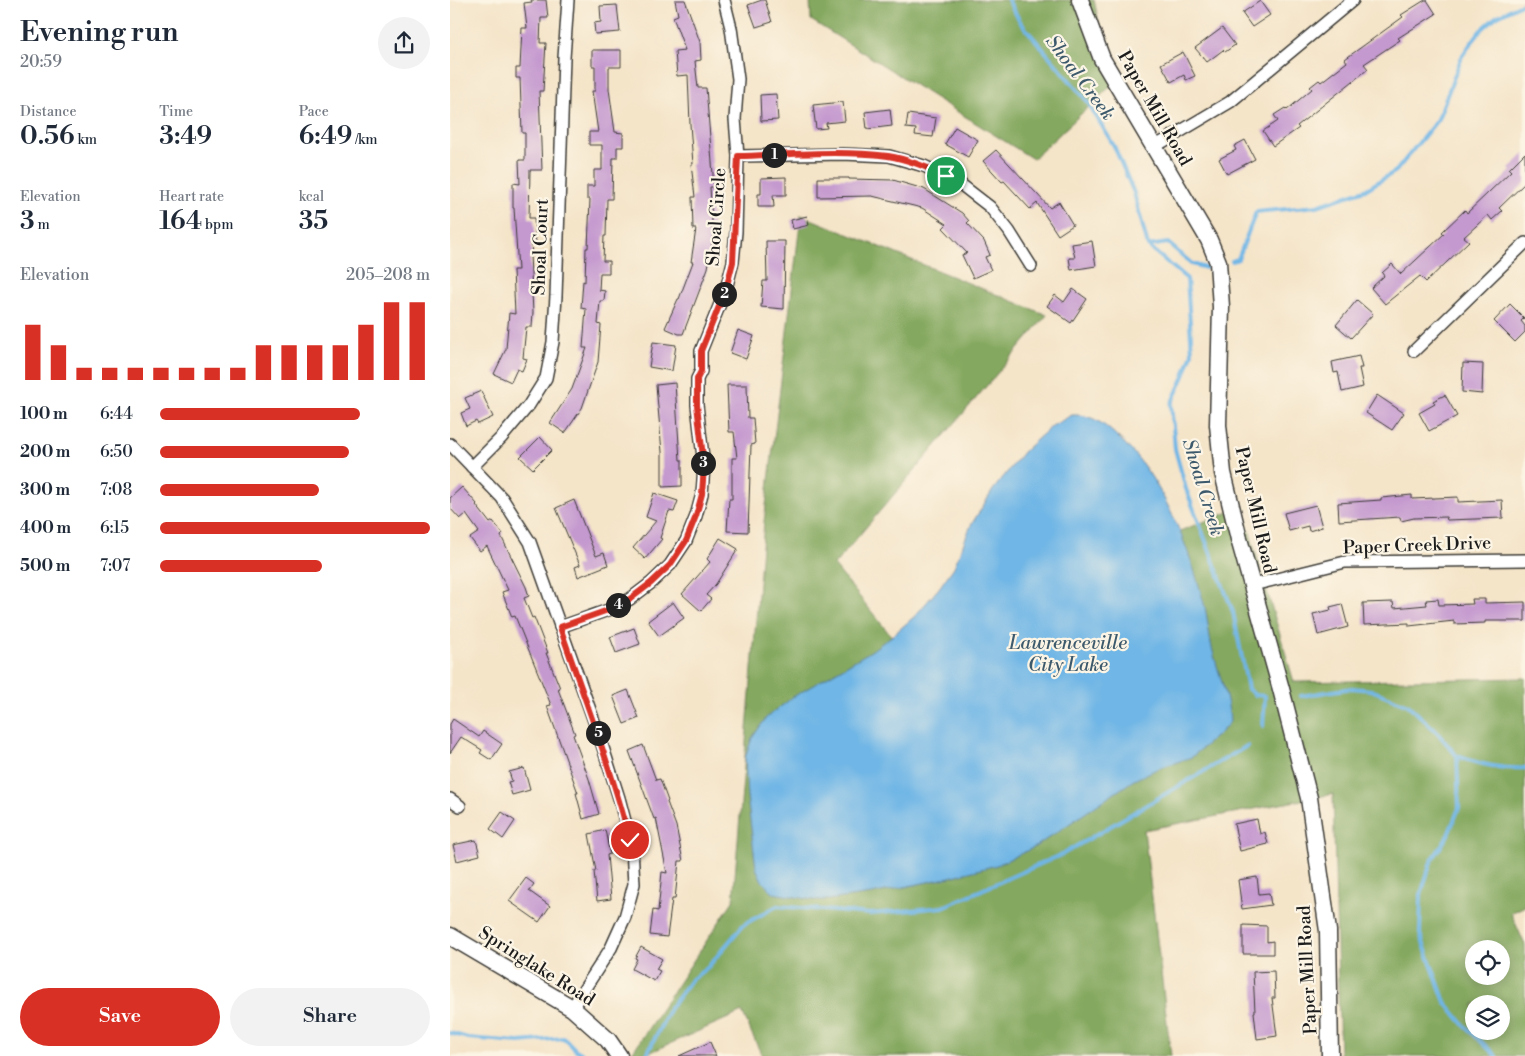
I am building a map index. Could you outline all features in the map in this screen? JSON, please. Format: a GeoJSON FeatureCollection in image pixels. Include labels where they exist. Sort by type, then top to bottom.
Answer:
{"type":"FeatureCollection","features":[{"type":"Feature","properties":{"kind":"street","name":"Shoal Court"},"geometry":{"type":"LineString","coordinates":[[472,467],[502,437],[529,405],[546,378],[552,342],[556,296],[564,58],[568,0]]}},
{"type":"Feature","properties":{"kind":"street","name":"Shoal Circle"},"geometry":{"type":"LineString","coordinates":[[560,627],[611,609],[630,599],[651,583],[670,565],[686,541],[702,494],[704,466],[697,405],[697,379],[701,371],[701,351],[726,289],[733,262],[738,156],[735,119],[738,79],[731,28],[724,0]]}},
{"type":"Feature","properties":{"kind":"street","name":"Paper Mill Road"},"geometry":{"type":"LineString","coordinates":[[1080,0],[1102,59],[1209,240],[1218,262],[1221,307],[1218,425],[1223,473],[1239,539],[1282,689],[1309,798],[1328,931],[1330,1056]]}},
{"type":"Feature","properties":{"kind":"street"},"geometry":{"type":"LineString","coordinates":[[1154,147],[1230,102],[1353,0]]}},
{"type":"Feature","properties":{"kind":"street"},"geometry":{"type":"LineString","coordinates":[[738,156],[871,155],[889,156],[924,166],[959,183],[990,207],[1009,231],[1031,266]]}},
{"type":"Feature","properties":{"kind":"street"},"geometry":{"type":"LineString","coordinates":[[1414,351],[1523,250]]}},
{"type":"Feature","properties":{"kind":"street"},"geometry":{"type":"LineString","coordinates":[[450,444],[502,498],[530,542],[619,798],[632,848],[634,884],[625,917],[610,948],[572,1008]]}},
{"type":"Feature","properties":{"kind":"street","name":"Paper Creek Drive"},"geometry":{"type":"LineString","coordinates":[[1252,584],[1345,562],[1525,560]]}},
{"type":"Feature","properties":{"kind":"street"},"geometry":{"type":"LineString","coordinates":[[450,799],[460,806]]}},
{"type":"Feature","properties":{"kind":"street","name":"Springlake Road"},"geometry":{"type":"LineString","coordinates":[[450,936],[572,1008],[608,1040],[619,1056]]}},
{"type":"Feature","properties":{"kind":"green space"},"geometry":{"type":"Polygon","coordinates":[[[810,0],[1094,0],[1112,85],[1033,159],[811,20],[810,0]]]}},
{"type":"Feature","properties":{"kind":"green space"},"geometry":{"type":"Polygon","coordinates":[[[801,215],[1047,315],[834,565],[970,734],[1177,532],[1242,507],[1294,682],[1525,678],[1525,906],[1511,913],[1525,945],[1525,1056],[1340,1056],[1333,794],[1144,830],[1171,1056],[762,1056],[742,1012],[642,1056],[630,1056],[733,901],[764,522],[801,215]]]}},
{"type":"Feature","properties":{"kind":"water","name":"Lawrenceville City Lake"},"geometry":{"type":"Polygon","coordinates":[[[1072,415],[1086,416],[1103,424],[1134,453],[1161,493],[1173,516],[1199,585],[1212,648],[1228,704],[1230,722],[1192,757],[1157,769],[1134,780],[1035,847],[997,865],[872,894],[829,900],[813,900],[773,893],[762,881],[756,868],[747,796],[745,758],[752,738],[766,718],[793,697],[871,651],[915,616],[954,567],[971,525],[993,490],[1024,451],[1052,426],[1072,415]]]}},
{"type":"Feature","properties":{"kind":"building"},"geometry":{"type":"Polygon","coordinates":[[[531,0],[546,0],[548,18],[541,18],[540,43],[546,43],[543,91],[539,91],[542,170],[530,170],[529,218],[534,218],[536,244],[531,244],[532,254],[530,255],[532,327],[526,327],[523,358],[527,359],[522,371],[517,369],[511,382],[494,374],[506,349],[509,313],[515,314],[513,270],[518,270],[513,183],[520,184],[519,160],[525,160],[525,133],[522,133],[520,78],[516,78],[516,68],[520,68],[522,28],[527,28],[524,3],[532,2],[531,0]]]}},
{"type":"Feature","properties":{"kind":"building"},"geometry":{"type":"Polygon","coordinates":[[[675,0],[685,0],[700,42],[701,60],[695,61],[698,88],[706,88],[714,187],[710,187],[713,238],[708,268],[683,334],[665,328],[679,299],[693,262],[691,262],[696,229],[693,229],[692,197],[695,197],[691,164],[693,164],[688,75],[677,76],[675,51],[685,50],[673,17],[678,15],[675,0]]]}},
{"type":"Feature","properties":{"kind":"building"},"geometry":{"type":"Polygon","coordinates":[[[765,0],[772,22],[756,27],[748,5],[765,0]]]}},
{"type":"Feature","properties":{"kind":"building"},"geometry":{"type":"Polygon","coordinates":[[[1427,0],[1436,14],[1398,38],[1400,40],[1364,64],[1368,69],[1297,126],[1299,128],[1273,146],[1263,131],[1278,121],[1274,115],[1285,108],[1287,110],[1312,89],[1310,87],[1319,80],[1321,82],[1347,62],[1345,59],[1403,17],[1401,15],[1427,0]]]}},
{"type":"Feature","properties":{"kind":"building"},"geometry":{"type":"Polygon","coordinates":[[[1260,1],[1270,15],[1252,27],[1242,13],[1260,1]]]}},
{"type":"Feature","properties":{"kind":"building"},"geometry":{"type":"Polygon","coordinates":[[[617,5],[620,32],[595,34],[594,23],[601,22],[600,6],[617,5]]]}},
{"type":"Feature","properties":{"kind":"building"},"geometry":{"type":"Polygon","coordinates":[[[1222,28],[1235,45],[1225,52],[1223,50],[1207,62],[1195,48],[1222,28]]]}},
{"type":"Feature","properties":{"kind":"building"},"geometry":{"type":"Polygon","coordinates":[[[592,50],[621,50],[621,67],[609,67],[609,89],[615,132],[623,133],[623,147],[617,147],[617,158],[613,158],[612,199],[607,199],[603,261],[609,261],[609,273],[600,273],[599,290],[605,291],[604,301],[600,301],[598,324],[601,325],[598,362],[582,408],[565,433],[550,423],[572,389],[587,348],[583,348],[586,309],[581,308],[583,281],[585,282],[586,248],[588,248],[590,199],[587,199],[587,186],[594,186],[594,170],[602,170],[602,145],[589,145],[589,132],[598,132],[592,91],[595,91],[595,66],[592,66],[592,50]]]}},
{"type":"Feature","properties":{"kind":"building"},"geometry":{"type":"Polygon","coordinates":[[[1183,52],[1195,76],[1186,80],[1184,75],[1171,82],[1161,64],[1183,52]]]}},
{"type":"Feature","properties":{"kind":"building"},"geometry":{"type":"Polygon","coordinates":[[[776,94],[778,120],[761,121],[760,95],[776,94]]]}},
{"type":"Feature","properties":{"kind":"building"},"geometry":{"type":"Polygon","coordinates":[[[843,102],[845,121],[826,123],[827,128],[816,129],[813,105],[843,102]]]}},
{"type":"Feature","properties":{"kind":"building"},"geometry":{"type":"Polygon","coordinates":[[[890,109],[892,126],[867,129],[865,112],[890,109]]]}},
{"type":"Feature","properties":{"kind":"building"},"geometry":{"type":"Polygon","coordinates":[[[908,114],[936,118],[933,137],[915,135],[916,129],[906,128],[908,114]]]}},
{"type":"Feature","properties":{"kind":"building"},"geometry":{"type":"Polygon","coordinates":[[[955,127],[978,140],[968,157],[945,144],[955,127]]]}},
{"type":"Feature","properties":{"kind":"building"},"geometry":{"type":"Polygon","coordinates":[[[1245,140],[1255,159],[1227,174],[1219,159],[1236,150],[1234,146],[1245,140]]]}},
{"type":"Feature","properties":{"kind":"building"},"geometry":{"type":"Polygon","coordinates":[[[996,150],[1050,208],[1059,202],[1073,225],[1058,235],[1037,203],[1030,209],[1004,181],[1002,182],[983,161],[996,150]]]}},
{"type":"Feature","properties":{"kind":"building"},"geometry":{"type":"Polygon","coordinates":[[[1525,153],[1525,183],[1499,208],[1502,211],[1492,220],[1488,215],[1464,237],[1469,241],[1426,282],[1420,276],[1385,304],[1371,288],[1384,276],[1382,273],[1392,264],[1401,274],[1444,234],[1442,232],[1465,210],[1467,213],[1511,171],[1509,169],[1525,153]]]}},
{"type":"Feature","properties":{"kind":"building"},"geometry":{"type":"Polygon","coordinates":[[[786,177],[786,195],[773,195],[774,207],[758,207],[758,194],[761,194],[761,178],[786,177]]]}},
{"type":"Feature","properties":{"kind":"building"},"geometry":{"type":"Polygon","coordinates":[[[818,178],[893,180],[924,189],[962,213],[969,221],[967,223],[984,241],[990,255],[985,257],[991,270],[973,278],[962,255],[967,253],[943,228],[947,224],[922,208],[872,196],[818,197],[818,178]]]}},
{"type":"Feature","properties":{"kind":"building"},"geometry":{"type":"Polygon","coordinates":[[[807,216],[809,225],[793,229],[791,220],[807,216]]]}},
{"type":"Feature","properties":{"kind":"building"},"geometry":{"type":"Polygon","coordinates":[[[766,241],[785,241],[784,309],[761,307],[763,281],[767,281],[766,241]]]}},
{"type":"Feature","properties":{"kind":"building"},"geometry":{"type":"Polygon","coordinates":[[[1092,241],[1096,266],[1071,270],[1069,258],[1075,258],[1072,244],[1092,241]]]}},
{"type":"Feature","properties":{"kind":"building"},"geometry":{"type":"Polygon","coordinates":[[[1073,289],[1087,299],[1071,323],[1047,306],[1055,295],[1064,302],[1073,289]]]}},
{"type":"Feature","properties":{"kind":"building"},"geometry":{"type":"Polygon","coordinates":[[[1357,300],[1373,314],[1351,338],[1336,325],[1357,300]]]}},
{"type":"Feature","properties":{"kind":"building"},"geometry":{"type":"Polygon","coordinates":[[[1510,304],[1524,318],[1521,321],[1525,326],[1525,332],[1515,342],[1494,321],[1510,304]]]}},
{"type":"Feature","properties":{"kind":"building"},"geometry":{"type":"Polygon","coordinates":[[[738,330],[754,336],[746,359],[730,353],[738,330]]]}},
{"type":"Feature","properties":{"kind":"building"},"geometry":{"type":"Polygon","coordinates":[[[653,342],[676,345],[672,371],[649,367],[653,342]]]}},
{"type":"Feature","properties":{"kind":"building"},"geometry":{"type":"Polygon","coordinates":[[[1359,356],[1362,368],[1359,368],[1363,387],[1342,392],[1338,372],[1334,373],[1332,362],[1359,356]]]}},
{"type":"Feature","properties":{"kind":"building"},"geometry":{"type":"Polygon","coordinates":[[[1463,363],[1483,364],[1482,394],[1462,392],[1463,363]]]}},
{"type":"Feature","properties":{"kind":"building"},"geometry":{"type":"Polygon","coordinates":[[[675,383],[680,460],[682,460],[682,486],[662,487],[662,452],[656,385],[675,383]]]}},
{"type":"Feature","properties":{"kind":"building"},"geometry":{"type":"Polygon","coordinates":[[[727,385],[747,385],[748,418],[753,418],[755,444],[751,445],[748,532],[727,531],[729,499],[732,499],[732,458],[737,458],[734,432],[729,432],[727,385]]]}},
{"type":"Feature","properties":{"kind":"building"},"geometry":{"type":"Polygon","coordinates":[[[481,391],[493,417],[478,424],[476,421],[466,426],[461,413],[470,409],[465,398],[481,391]]]}},
{"type":"Feature","properties":{"kind":"building"},"geometry":{"type":"Polygon","coordinates":[[[1377,395],[1404,413],[1392,430],[1366,413],[1377,395]]]}},
{"type":"Feature","properties":{"kind":"building"},"geometry":{"type":"Polygon","coordinates":[[[1445,395],[1457,416],[1429,431],[1419,413],[1435,404],[1433,401],[1445,395]]]}},
{"type":"Feature","properties":{"kind":"building"},"geometry":{"type":"Polygon","coordinates":[[[540,437],[552,450],[533,469],[520,457],[540,437]]]}},
{"type":"Feature","properties":{"kind":"building"},"geometry":{"type":"Polygon","coordinates":[[[462,487],[490,523],[493,521],[503,534],[501,536],[526,587],[529,596],[524,598],[532,618],[534,617],[548,653],[546,653],[560,688],[558,689],[575,734],[573,735],[599,814],[583,819],[576,793],[578,793],[547,706],[551,705],[515,616],[512,617],[502,592],[508,590],[487,546],[480,551],[470,538],[479,532],[466,514],[460,519],[450,508],[450,498],[462,487]]]}},
{"type":"Feature","properties":{"kind":"building"},"geometry":{"type":"Polygon","coordinates":[[[654,493],[678,501],[674,512],[669,511],[660,538],[662,539],[645,559],[633,548],[656,521],[646,517],[654,493]]]}},
{"type":"Feature","properties":{"kind":"building"},"geometry":{"type":"Polygon","coordinates":[[[1412,495],[1412,499],[1458,497],[1458,502],[1502,500],[1503,518],[1447,520],[1446,517],[1414,518],[1401,521],[1400,517],[1339,521],[1338,503],[1381,500],[1381,498],[1412,495]]]}},
{"type":"Feature","properties":{"kind":"building"},"geometry":{"type":"Polygon","coordinates":[[[574,500],[596,556],[604,553],[608,565],[578,577],[575,567],[580,565],[556,508],[574,500]]]}},
{"type":"Feature","properties":{"kind":"building"},"geometry":{"type":"Polygon","coordinates":[[[1316,505],[1322,527],[1309,531],[1308,526],[1289,531],[1284,513],[1316,505]]]}},
{"type":"Feature","properties":{"kind":"building"},"geometry":{"type":"Polygon","coordinates":[[[720,538],[738,549],[716,584],[706,595],[711,599],[701,611],[682,594],[710,562],[707,559],[720,538]]]}},
{"type":"Feature","properties":{"kind":"building"},"geometry":{"type":"Polygon","coordinates":[[[1438,599],[1439,605],[1473,604],[1472,599],[1485,599],[1485,603],[1525,602],[1525,621],[1485,621],[1485,623],[1454,624],[1454,621],[1409,626],[1409,623],[1364,625],[1363,603],[1393,602],[1394,608],[1427,605],[1426,600],[1438,599]]]}},
{"type":"Feature","properties":{"kind":"building"},"geometry":{"type":"Polygon","coordinates":[[[673,602],[684,618],[659,636],[648,621],[673,602]]]}},
{"type":"Feature","properties":{"kind":"building"},"geometry":{"type":"Polygon","coordinates":[[[1342,604],[1348,627],[1318,635],[1313,614],[1331,610],[1330,607],[1342,604]]]}},
{"type":"Feature","properties":{"kind":"building"},"geometry":{"type":"Polygon","coordinates":[[[634,628],[640,644],[616,653],[610,637],[634,628]]]}},
{"type":"Feature","properties":{"kind":"building"},"geometry":{"type":"Polygon","coordinates":[[[628,690],[639,718],[624,724],[613,696],[628,690]]]}},
{"type":"Feature","properties":{"kind":"building"},"geometry":{"type":"Polygon","coordinates":[[[453,719],[479,737],[483,731],[502,744],[491,760],[480,753],[482,750],[461,737],[450,753],[450,724],[453,719]]]}},
{"type":"Feature","properties":{"kind":"building"},"geometry":{"type":"Polygon","coordinates":[[[643,745],[656,780],[660,779],[668,801],[676,826],[683,861],[679,861],[675,899],[672,899],[667,937],[650,935],[653,910],[658,911],[662,872],[667,873],[656,818],[654,819],[629,751],[643,745]]]}},
{"type":"Feature","properties":{"kind":"building"},"geometry":{"type":"Polygon","coordinates":[[[524,768],[530,790],[512,795],[508,782],[512,781],[509,772],[524,768]]]}},
{"type":"Feature","properties":{"kind":"building"},"geometry":{"type":"Polygon","coordinates":[[[502,812],[515,821],[503,839],[490,829],[502,812]]]}},
{"type":"Feature","properties":{"kind":"building"},"geometry":{"type":"Polygon","coordinates":[[[1257,819],[1260,834],[1265,832],[1268,844],[1240,851],[1234,824],[1257,819]]]}},
{"type":"Feature","properties":{"kind":"building"},"geometry":{"type":"Polygon","coordinates":[[[605,830],[610,854],[607,855],[611,899],[597,901],[594,871],[596,871],[589,834],[605,830]]]}},
{"type":"Feature","properties":{"kind":"building"},"geometry":{"type":"Polygon","coordinates":[[[476,840],[480,855],[457,861],[453,845],[476,840]]]}},
{"type":"Feature","properties":{"kind":"building"},"geometry":{"type":"Polygon","coordinates":[[[1257,877],[1259,894],[1269,893],[1271,905],[1242,909],[1238,880],[1257,877]]]}},
{"type":"Feature","properties":{"kind":"building"},"geometry":{"type":"Polygon","coordinates":[[[526,878],[534,884],[529,891],[550,906],[539,922],[509,901],[526,878]]]}},
{"type":"Feature","properties":{"kind":"building"},"geometry":{"type":"Polygon","coordinates":[[[1243,925],[1267,926],[1267,942],[1273,941],[1273,954],[1243,954],[1243,925]]]}},
{"type":"Feature","properties":{"kind":"building"},"geometry":{"type":"Polygon","coordinates":[[[641,947],[662,959],[656,969],[660,971],[654,981],[632,969],[641,947]]]}},
{"type":"Feature","properties":{"kind":"building"},"geometry":{"type":"Polygon","coordinates":[[[1274,971],[1275,998],[1272,998],[1277,1036],[1257,1039],[1253,972],[1274,971]]]}},
{"type":"Feature","properties":{"kind":"building"},"geometry":{"type":"Polygon","coordinates":[[[710,1042],[716,1056],[679,1056],[710,1042]]]}},
{"type":"Feature","properties":{"kind":"waterway","name":"Shoal Creek"},"geometry":{"type":"LineString","coordinates":[[1008,0],[1021,23],[1087,101],[1114,146],[1134,193],[1148,246],[1187,279],[1192,353],[1171,404],[1175,449],[1186,489],[1233,612],[1248,689],[1255,695],[1265,696],[1263,726]]}},
{"type":"Feature","properties":{"kind":"waterway"},"geometry":{"type":"LineString","coordinates":[[1232,261],[1238,259],[1256,212],[1317,206],[1365,190],[1396,171],[1438,119],[1462,56],[1480,31],[1496,17],[1525,2]]}},
{"type":"Feature","properties":{"kind":"waterway"},"geometry":{"type":"LineString","coordinates":[[1148,246],[1168,243],[1192,264],[1206,268]]}},
{"type":"Feature","properties":{"kind":"waterway","name":"Shoal Creek"},"geometry":{"type":"LineString","coordinates":[[1301,696],[1352,688],[1371,690],[1408,705],[1435,730],[1457,756],[1459,808],[1448,835],[1431,862],[1421,894],[1420,934],[1445,1002],[1466,1027],[1496,1056]]}},
{"type":"Feature","properties":{"kind":"waterway"},"geometry":{"type":"LineString","coordinates":[[646,1056],[670,1008],[691,980],[708,967],[743,925],[777,906],[871,914],[943,907],[1063,854],[1247,746]]}},
{"type":"Feature","properties":{"kind":"waterway"},"geometry":{"type":"LineString","coordinates":[[1457,756],[1491,766],[1525,768]]}},
{"type":"Feature","properties":{"kind":"waterway"},"geometry":{"type":"LineString","coordinates":[[450,1033],[468,1038],[519,1042],[564,1038],[576,1050],[586,1056]]}},
{"type":"Feature","properties":{"kind":"route"},"geometry":{"type":"LineString","coordinates":[[630,840],[608,764],[560,627],[611,609],[630,599],[651,583],[670,565],[686,541],[696,516],[702,494],[704,466],[697,405],[697,379],[701,371],[701,351],[726,289],[733,262],[736,232],[738,156],[843,154],[889,156],[924,166],[946,176]]}}]}
